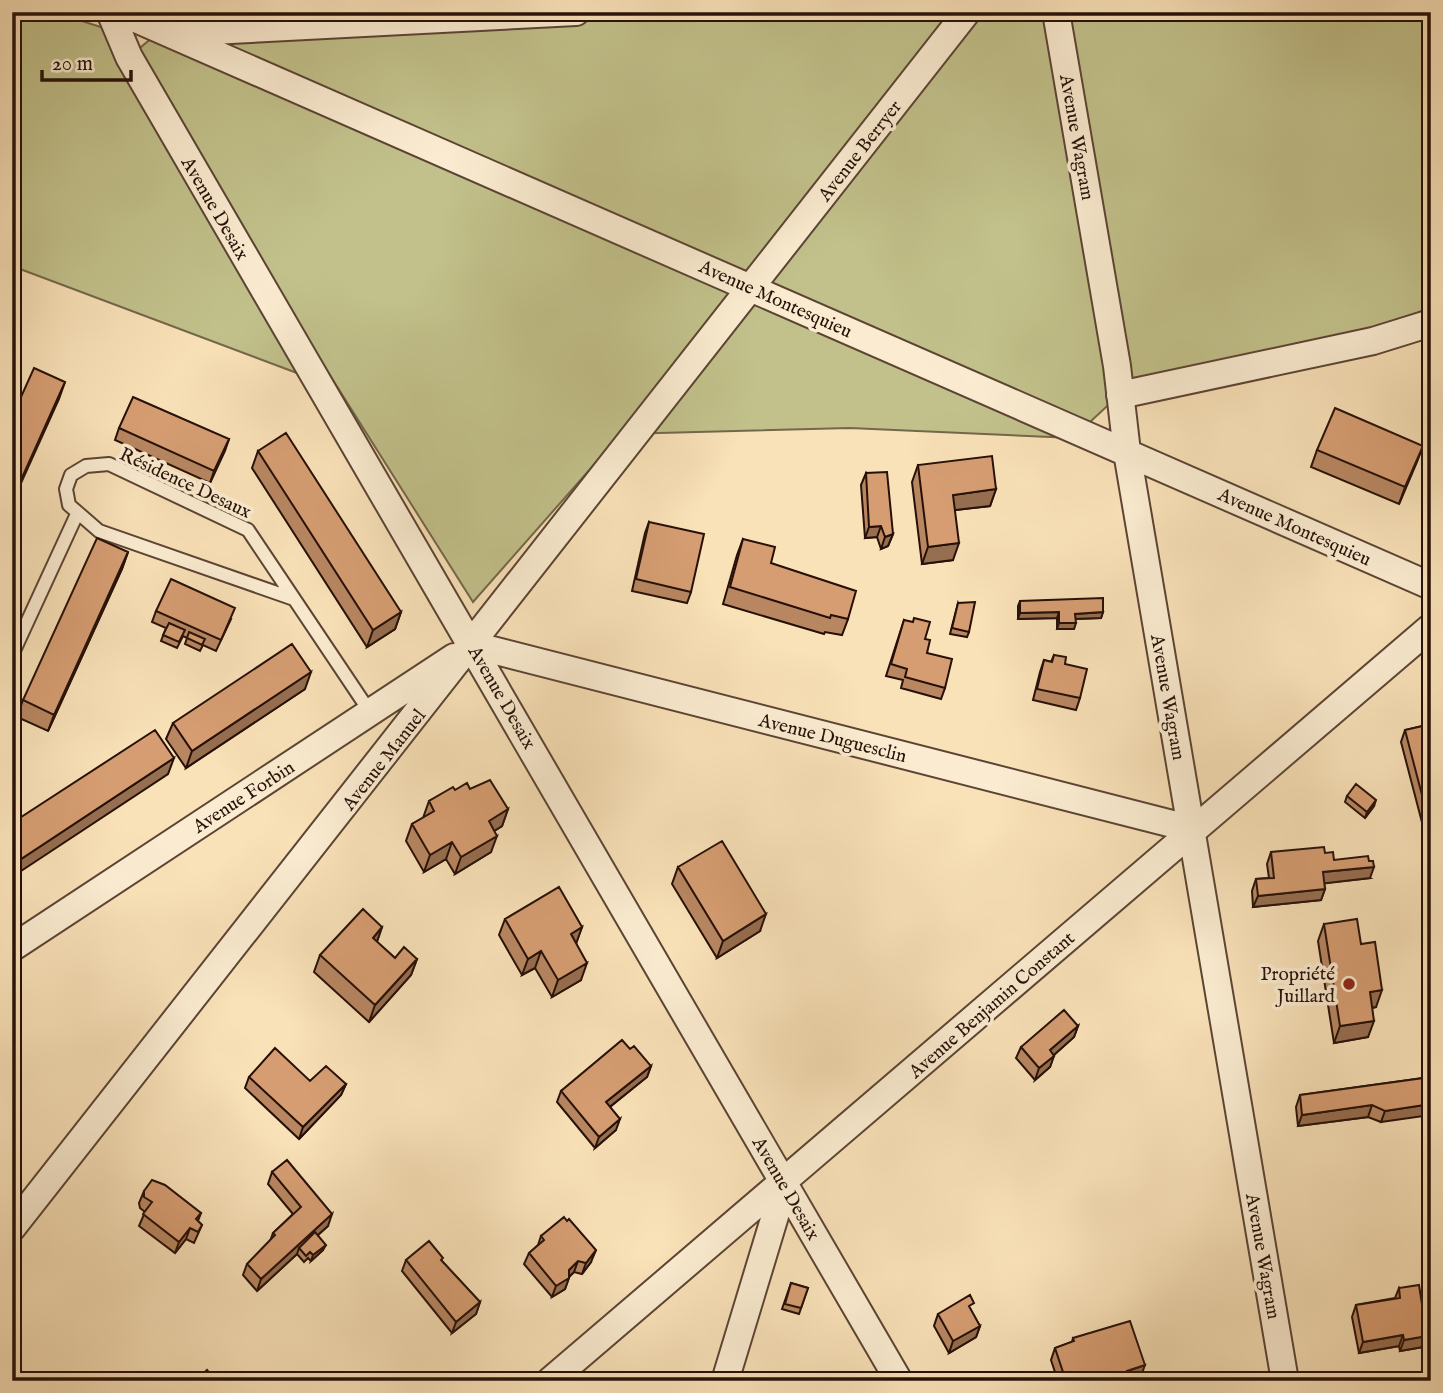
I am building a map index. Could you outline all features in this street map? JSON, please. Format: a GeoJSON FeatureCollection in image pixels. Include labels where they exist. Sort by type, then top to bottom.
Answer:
{"type":"FeatureCollection","features":[{"type":"Feature","properties":{"kind":"street","name":"Avenue Desaix"},"geometry":{"type":"LineString","coordinates":[[110,12],[136,69],[899,1381]]}},
{"type":"Feature","properties":{"kind":"street","name":"Avenue Montesquieu"},"geometry":{"type":"LineString","coordinates":[[120,12],[1431,586]]}},
{"type":"Feature","properties":{"kind":"street"},"geometry":{"type":"LineString","coordinates":[[168,33],[576,12]]}},
{"type":"Feature","properties":{"kind":"street","name":"Avenue Berryer"},"geometry":{"type":"LineString","coordinates":[[752,288],[967,12]]}},
{"type":"Feature","properties":{"kind":"street","name":"Avenue Wagram"},"geometry":{"type":"LineString","coordinates":[[1056,12],[1120,395],[1127,452],[1285,1381]]}},
{"type":"Feature","properties":{"kind":"street","name":"Avenue Manuel"},"geometry":{"type":"LineString","coordinates":[[12,1228],[752,288]]}},
{"type":"Feature","properties":{"kind":"street"},"geometry":{"type":"LineString","coordinates":[[1120,395],[1373,341],[1431,323]]}},
{"type":"Feature","properties":{"kind":"street","name":"Avenue Benjamin Constant"},"geometry":{"type":"LineString","coordinates":[[550,1381],[785,1183],[1192,829],[1431,627]]}},
{"type":"Feature","properties":{"kind":"street","name":"Avenue Forbin"},"geometry":{"type":"LineString","coordinates":[[12,948],[473,645]]}},
{"type":"Feature","properties":{"kind":"street","name":"Avenue Duguesclin"},"geometry":{"type":"LineString","coordinates":[[473,645],[1192,829]]}},
{"type":"Feature","properties":{"kind":"street"},"geometry":{"type":"LineString","coordinates":[[725,1381],[785,1183]]}},
{"type":"Feature","properties":{"kind":"lane","name":"Résidence Desaux"},"geometry":{"type":"LineString","coordinates":[[77,514],[69,505],[66,489],[71,475],[86,467],[109,464],[248,530],[370,712]]}},
{"type":"Feature","properties":{"kind":"lane"},"geometry":{"type":"LineString","coordinates":[[12,655],[77,514],[99,531],[294,599]]}},
{"type":"Feature","properties":{"kind":"shaded area"},"geometry":{"type":"Polygon","coordinates":[[[12,12],[54,12],[107,29],[297,373],[12,266],[12,12]]]}},
{"type":"Feature","properties":{"kind":"shaded area"},"geometry":{"type":"Polygon","coordinates":[[[164,12],[1431,12],[1431,308],[1370,329],[1136,379],[1073,438],[850,428],[621,434],[473,602],[129,57],[177,17],[164,12]]]}},
{"type":"Feature","properties":{"kind":"building"},"geometry":{"type":"Polygon","coordinates":[[[34,368],[65,382],[12,500],[12,417],[34,368]]]}},
{"type":"Feature","properties":{"kind":"building"},"geometry":{"type":"Polygon","coordinates":[[[133,397],[229,439],[214,471],[119,428],[133,397]]]}},
{"type":"Feature","properties":{"kind":"building"},"geometry":{"type":"Polygon","coordinates":[[[1335,408],[1423,446],[1405,487],[1317,450],[1335,408]]]}},
{"type":"Feature","properties":{"kind":"building"},"geometry":{"type":"Polygon","coordinates":[[[286,433],[401,612],[373,630],[258,451],[286,433]]]}},
{"type":"Feature","properties":{"kind":"building"},"geometry":{"type":"Polygon","coordinates":[[[992,456],[996,489],[953,495],[959,543],[928,547],[918,465],[992,456]]]}},
{"type":"Feature","properties":{"kind":"building"},"geometry":{"type":"Polygon","coordinates":[[[887,472],[893,534],[885,537],[881,526],[869,527],[866,473],[887,472]]]}},
{"type":"Feature","properties":{"kind":"building"},"geometry":{"type":"Polygon","coordinates":[[[649,522],[704,534],[691,592],[636,579],[649,522]]]}},
{"type":"Feature","properties":{"kind":"building"},"geometry":{"type":"Polygon","coordinates":[[[97,538],[128,552],[54,715],[23,700],[97,538]]]}},
{"type":"Feature","properties":{"kind":"building"},"geometry":{"type":"Polygon","coordinates":[[[743,539],[775,547],[771,563],[856,591],[848,619],[831,615],[830,618],[730,587],[743,539]]]}},
{"type":"Feature","properties":{"kind":"building"},"geometry":{"type":"Polygon","coordinates":[[[171,579],[235,608],[221,640],[156,611],[171,579]]]}},
{"type":"Feature","properties":{"kind":"building"},"geometry":{"type":"Polygon","coordinates":[[[1103,598],[1103,612],[1075,614],[1076,623],[1059,623],[1059,612],[1020,613],[1020,601],[1103,598]]]}},
{"type":"Feature","properties":{"kind":"building"},"geometry":{"type":"Polygon","coordinates":[[[975,602],[969,632],[952,628],[958,603],[975,602]]]}},
{"type":"Feature","properties":{"kind":"building"},"geometry":{"type":"Polygon","coordinates":[[[914,618],[930,622],[925,639],[930,640],[927,653],[952,659],[945,688],[905,677],[907,669],[891,664],[904,620],[913,622],[914,618]]]}},
{"type":"Feature","properties":{"kind":"building"},"geometry":{"type":"Polygon","coordinates":[[[169,623],[185,630],[179,642],[163,635],[169,623]]]}},
{"type":"Feature","properties":{"kind":"building"},"geometry":{"type":"Polygon","coordinates":[[[189,632],[205,639],[202,645],[187,638],[189,632]]]}},
{"type":"Feature","properties":{"kind":"building"},"geometry":{"type":"Polygon","coordinates":[[[292,644],[311,672],[192,751],[173,723],[292,644]]]}},
{"type":"Feature","properties":{"kind":"building"},"geometry":{"type":"Polygon","coordinates":[[[1054,655],[1066,657],[1065,664],[1087,669],[1080,698],[1037,689],[1044,660],[1052,662],[1054,655]]]}},
{"type":"Feature","properties":{"kind":"building"},"geometry":{"type":"Polygon","coordinates":[[[1427,725],[1431,739],[1431,818],[1428,818],[1405,730],[1427,725]]]}},
{"type":"Feature","properties":{"kind":"building"},"geometry":{"type":"Polygon","coordinates":[[[155,730],[174,758],[15,863],[12,858],[12,823],[155,730]]]}},
{"type":"Feature","properties":{"kind":"building"},"geometry":{"type":"Polygon","coordinates":[[[490,780],[508,809],[489,821],[497,836],[461,857],[452,842],[430,855],[412,824],[434,811],[429,801],[453,787],[455,790],[467,783],[470,789],[490,780]]]}},
{"type":"Feature","properties":{"kind":"building"},"geometry":{"type":"Polygon","coordinates":[[[1356,784],[1376,800],[1367,812],[1347,796],[1356,784]]]}},
{"type":"Feature","properties":{"kind":"building"},"geometry":{"type":"Polygon","coordinates":[[[722,841],[766,914],[723,941],[678,867],[722,841]]]}},
{"type":"Feature","properties":{"kind":"building"},"geometry":{"type":"Polygon","coordinates":[[[1324,847],[1325,853],[1333,852],[1334,860],[1368,856],[1374,867],[1323,872],[1325,889],[1258,896],[1256,879],[1274,878],[1271,852],[1324,847]]]}},
{"type":"Feature","properties":{"kind":"building"},"geometry":{"type":"Polygon","coordinates":[[[559,887],[582,927],[571,934],[587,963],[558,980],[541,951],[528,959],[505,919],[559,887]]]}},
{"type":"Feature","properties":{"kind":"building"},"geometry":{"type":"Polygon","coordinates":[[[363,909],[382,927],[373,938],[395,958],[404,947],[417,959],[375,1005],[320,955],[363,909]]]}},
{"type":"Feature","properties":{"kind":"building","name":"Propriété Juillard"},"geometry":{"type":"Polygon","coordinates":[[[1357,919],[1361,944],[1375,942],[1382,990],[1370,992],[1374,1021],[1340,1026],[1324,924],[1357,919]]]}},
{"type":"Feature","properties":{"kind":"building"},"geometry":{"type":"Polygon","coordinates":[[[1064,1010],[1078,1026],[1050,1050],[1054,1056],[1039,1068],[1021,1047],[1064,1010]]]}},
{"type":"Feature","properties":{"kind":"building"},"geometry":{"type":"Polygon","coordinates":[[[622,1040],[630,1049],[634,1046],[651,1066],[606,1102],[620,1119],[599,1137],[561,1091],[622,1040]]]}},
{"type":"Feature","properties":{"kind":"building"},"geometry":{"type":"Polygon","coordinates":[[[275,1048],[310,1081],[326,1066],[346,1084],[303,1127],[249,1077],[275,1048]]]}},
{"type":"Feature","properties":{"kind":"building"},"geometry":{"type":"Polygon","coordinates":[[[1431,1077],[1431,1104],[1385,1111],[1372,1105],[1302,1115],[1300,1095],[1431,1077]]]}},
{"type":"Feature","properties":{"kind":"building"},"geometry":{"type":"Polygon","coordinates":[[[287,1160],[332,1214],[261,1279],[247,1264],[275,1235],[273,1233],[301,1207],[272,1172],[287,1160]]]}},
{"type":"Feature","properties":{"kind":"building"},"geometry":{"type":"Polygon","coordinates":[[[152,1180],[165,1185],[201,1213],[196,1219],[202,1225],[198,1232],[190,1228],[179,1242],[143,1214],[152,1202],[144,1197],[144,1191],[152,1180]]]}},
{"type":"Feature","properties":{"kind":"building"},"geometry":{"type":"Polygon","coordinates":[[[564,1217],[567,1221],[569,1219],[596,1250],[586,1263],[578,1261],[569,1270],[569,1278],[556,1286],[529,1253],[544,1240],[541,1236],[564,1217]]]}},
{"type":"Feature","properties":{"kind":"building"},"geometry":{"type":"Polygon","coordinates":[[[315,1232],[326,1245],[313,1255],[310,1252],[306,1256],[299,1248],[315,1232]]]}},
{"type":"Feature","properties":{"kind":"building"},"geometry":{"type":"Polygon","coordinates":[[[429,1241],[443,1258],[441,1260],[480,1302],[456,1322],[406,1260],[429,1241]]]}},
{"type":"Feature","properties":{"kind":"building"},"geometry":{"type":"Polygon","coordinates":[[[791,1283],[808,1288],[801,1308],[785,1304],[791,1283]]]}},
{"type":"Feature","properties":{"kind":"building"},"geometry":{"type":"Polygon","coordinates":[[[1419,1285],[1427,1336],[1404,1340],[1403,1335],[1363,1342],[1356,1305],[1400,1298],[1399,1288],[1419,1285]]]}},
{"type":"Feature","properties":{"kind":"building"},"geometry":{"type":"Polygon","coordinates":[[[970,1295],[974,1303],[969,1306],[980,1326],[953,1341],[938,1314],[970,1295]]]}},
{"type":"Feature","properties":{"kind":"building"},"geometry":{"type":"Polygon","coordinates":[[[1130,1321],[1145,1365],[1127,1371],[1128,1375],[1108,1381],[1066,1381],[1055,1348],[1074,1341],[1073,1338],[1130,1321]]]}},
{"type":"Feature","properties":{"kind":"building"},"geometry":{"type":"Polygon","coordinates":[[[207,1370],[216,1381],[195,1381],[207,1370]]]}},
{"type":"Feature","properties":{"kind":"place","name":"Propriété Juillard"},"geometry":{"type":"Point","coordinates":[1349,984]}}]}
